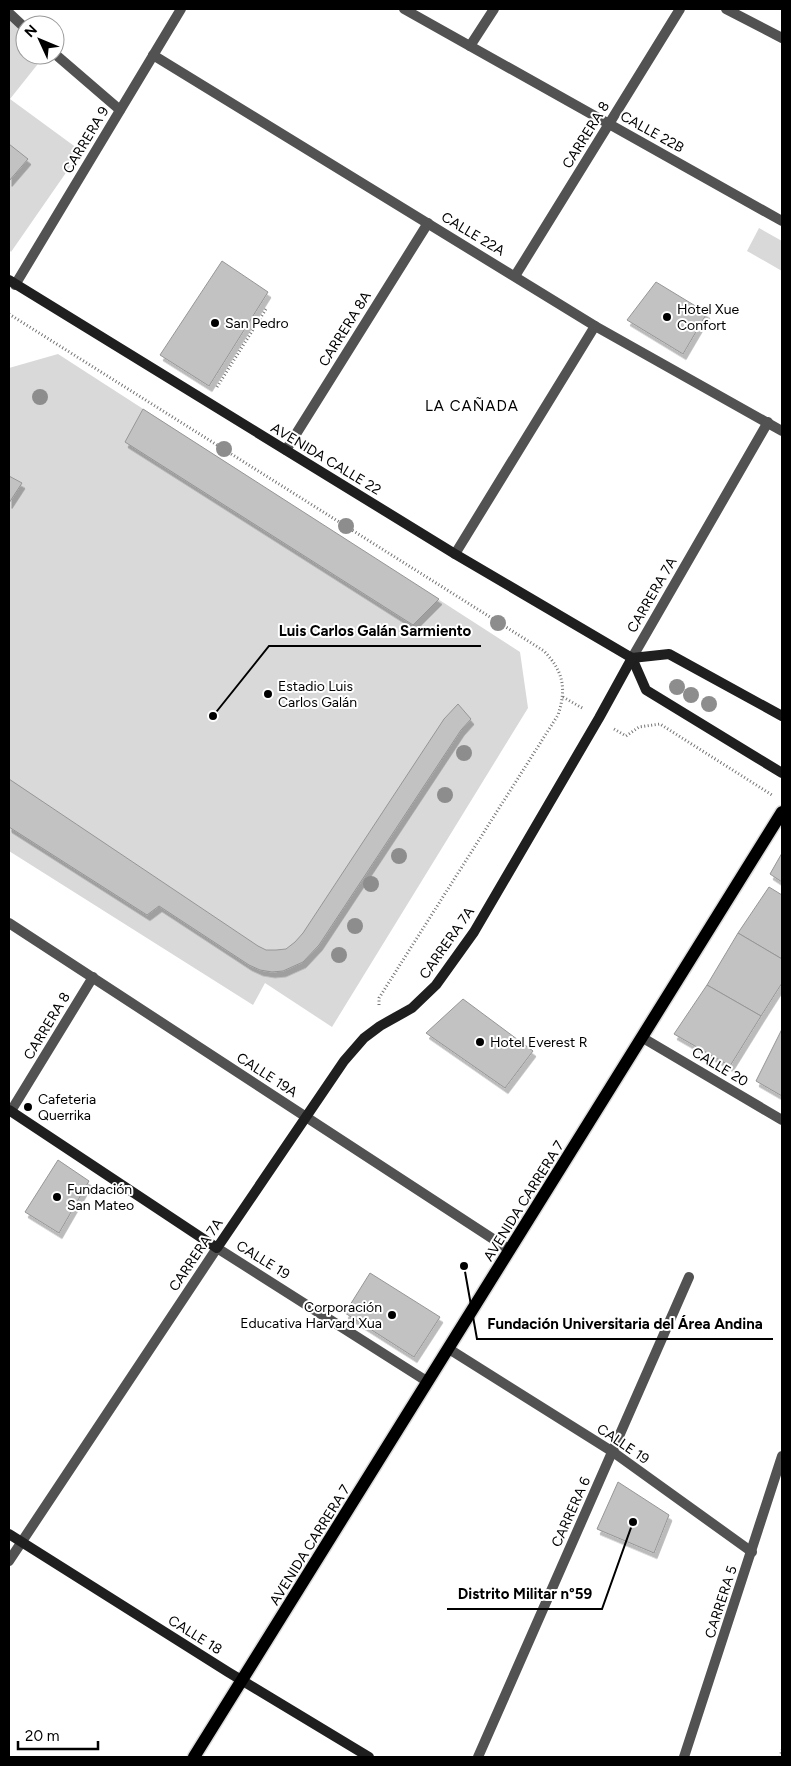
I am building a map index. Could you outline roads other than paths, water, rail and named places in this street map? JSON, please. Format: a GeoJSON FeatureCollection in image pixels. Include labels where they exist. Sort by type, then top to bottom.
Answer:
{"type":"FeatureCollection","features":[{"type":"Feature","properties":{"kind":"main road","name":"AVENIDA CALLE 22"},"geometry":{"type":"LineString","coordinates":[[11,286],[207,402],[455,554],[632,658]]}},
{"type":"Feature","properties":{"kind":"main road"},"geometry":{"type":"LineString","coordinates":[[782,716],[668,654],[632,658],[646,690],[782,773]]}},
{"type":"Feature","properties":{"kind":"main road","name":"CARRERA 7A"},"geometry":{"type":"LineString","coordinates":[[217,1248],[344,1060],[364,1038],[380,1026],[412,1008],[436,985],[474,932],[632,658]]}},
{"type":"Feature","properties":{"kind":"main road","name":"AVENIDA CARRERA 7"},"geometry":{"type":"LineString","coordinates":[[194,1757],[644,1038],[782,812]]}},
{"type":"Feature","properties":{"kind":"main road","name":"CALLE 19"},"geometry":{"type":"LineString","coordinates":[[10,1112],[217,1248]]}},
{"type":"Feature","properties":{"kind":"main road","name":"CALLE 18"},"geometry":{"type":"LineString","coordinates":[[9,1534],[243,1681],[369,1757]]}},
{"type":"Feature","properties":{"kind":"street","name":"CARRERA 9"},"geometry":{"type":"LineString","coordinates":[[11,286],[181,9]]}},
{"type":"Feature","properties":{"kind":"street","name":"CALLE 22B"},"geometry":{"type":"LineString","coordinates":[[404,9],[782,221]]}},
{"type":"Feature","properties":{"kind":"street"},"geometry":{"type":"LineString","coordinates":[[470,46],[494,9]]}},
{"type":"Feature","properties":{"kind":"street","name":"CARRERA 8"},"geometry":{"type":"LineString","coordinates":[[515,276],[680,9]]}},
{"type":"Feature","properties":{"kind":"street"},"geometry":{"type":"LineString","coordinates":[[726,9],[782,38]]}},
{"type":"Feature","properties":{"kind":"street","name":"CALLE 22A"},"geometry":{"type":"LineString","coordinates":[[153,55],[595,326],[782,430]]}},
{"type":"Feature","properties":{"kind":"street"},"geometry":{"type":"LineString","coordinates":[[65,63],[120,110]]}},
{"type":"Feature","properties":{"kind":"street","name":"CARRERA 8A"},"geometry":{"type":"LineString","coordinates":[[286,450],[428,223]]}},
{"type":"Feature","properties":{"kind":"street"},"geometry":{"type":"LineString","coordinates":[[455,554],[595,326]]}},
{"type":"Feature","properties":{"kind":"street","name":"CARRERA 7A"},"geometry":{"type":"LineString","coordinates":[[632,658],[768,422]]}},
{"type":"Feature","properties":{"kind":"street","name":"CALLE 19A"},"geometry":{"type":"LineString","coordinates":[[9,924],[510,1250]]}},
{"type":"Feature","properties":{"kind":"street","name":"CARRERA 8"},"geometry":{"type":"LineString","coordinates":[[10,1112],[93,977]]}},
{"type":"Feature","properties":{"kind":"street","name":"CALLE 20"},"geometry":{"type":"LineString","coordinates":[[644,1038],[782,1120]]}},
{"type":"Feature","properties":{"kind":"street","name":"CARRERA 7A"},"geometry":{"type":"LineString","coordinates":[[9,1561],[217,1248]]}},
{"type":"Feature","properties":{"kind":"street","name":"CALLE 19"},"geometry":{"type":"LineString","coordinates":[[217,1248],[428,1382]]}},
{"type":"Feature","properties":{"kind":"street","name":"CARRERA 6"},"geometry":{"type":"LineString","coordinates":[[478,1757],[689,1276]]}},
{"type":"Feature","properties":{"kind":"street","name":"CALLE 19"},"geometry":{"type":"LineString","coordinates":[[449,1349],[613,1452],[752,1552]]}},
{"type":"Feature","properties":{"kind":"street","name":"CARRERA 5"},"geometry":{"type":"LineString","coordinates":[[684,1757],[782,1456]]}},
{"type":"Feature","properties":{"kind":"place","name":"Hotel Xue Confort"},"geometry":{"type":"Point","coordinates":[667,317]}},
{"type":"Feature","properties":{"kind":"place","name":"San Pedro"},"geometry":{"type":"Point","coordinates":[215,323]}},
{"type":"Feature","properties":{"kind":"place","name":"Estadio Luis Carlos Galán"},"geometry":{"type":"Point","coordinates":[268,694]}},
{"type":"Feature","properties":{"kind":"place","name":"Luis Carlos Galán Sarmiento"},"geometry":{"type":"Point","coordinates":[213,716]}},
{"type":"Feature","properties":{"kind":"place","name":"Hotel Everest R"},"geometry":{"type":"Point","coordinates":[480,1042]}},
{"type":"Feature","properties":{"kind":"place","name":"Cafeteria Querrika"},"geometry":{"type":"Point","coordinates":[28,1107]}},
{"type":"Feature","properties":{"kind":"place","name":"Fundación San Mateo"},"geometry":{"type":"Point","coordinates":[57,1197]}},
{"type":"Feature","properties":{"kind":"place","name":"Fundación Universitaria del Área Andina"},"geometry":{"type":"Point","coordinates":[464,1266]}},
{"type":"Feature","properties":{"kind":"place","name":"Corporación Educativa Harvard Xua"},"geometry":{"type":"Point","coordinates":[392,1315]}},
{"type":"Feature","properties":{"kind":"place","name":"Distrito Militar n°59"},"geometry":{"type":"Point","coordinates":[633,1522]}},
{"type":"Feature","properties":{"kind":"district","name":"LA CAÑADA"},"geometry":{"type":"Point","coordinates":[472,406]}}]}
